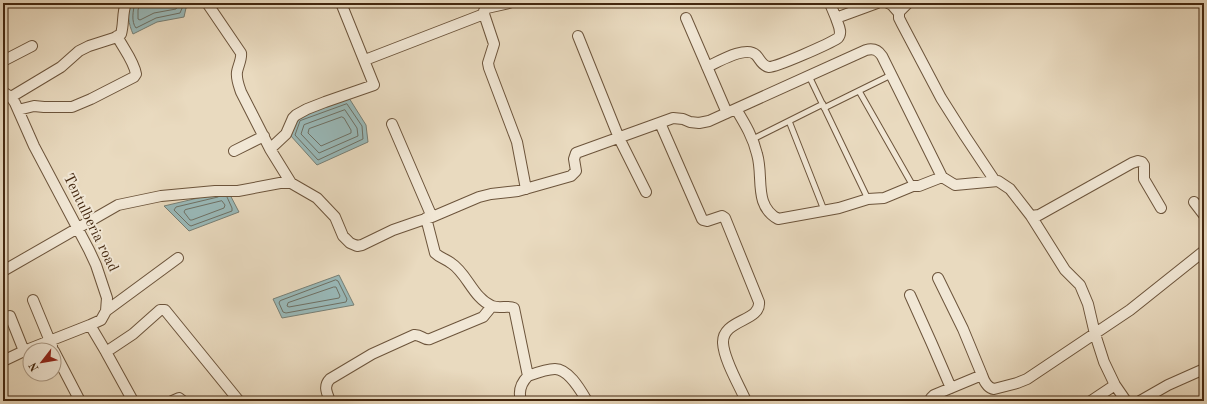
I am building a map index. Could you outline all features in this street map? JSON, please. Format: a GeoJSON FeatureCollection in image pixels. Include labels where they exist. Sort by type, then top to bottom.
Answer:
{"type":"FeatureCollection","features":[{"type":"Feature","properties":{"kind":"street"},"geometry":{"type":"LineString","coordinates":[[7,95],[61,67],[80,51],[89,46],[121,34],[123,29],[123,11],[126,3]]}},
{"type":"Feature","properties":{"kind":"street"},"geometry":{"type":"LineString","coordinates":[[207,3],[241,52],[236,74],[238,83],[270,149],[291,183],[317,198],[335,217],[343,236],[350,243],[356,246],[362,245],[393,230],[429,218],[460,204],[485,196],[526,189],[571,176],[576,171],[574,159],[576,153],[673,118],[699,123],[709,121],[873,48],[878,51],[891,75],[942,177],[955,185],[998,181],[1010,189],[1031,216],[1065,270],[1080,285],[1088,304],[1095,334],[1104,362],[1115,384],[1126,401]]}},
{"type":"Feature","properties":{"kind":"street"},"geometry":{"type":"LineString","coordinates":[[270,149],[286,134],[293,118],[296,115],[326,102],[374,85],[341,3]]}},
{"type":"Feature","properties":{"kind":"street"},"geometry":{"type":"LineString","coordinates":[[509,3],[487,8],[484,11],[494,44],[488,63],[517,142],[526,189]]}},
{"type":"Feature","properties":{"kind":"street"},"geometry":{"type":"LineString","coordinates":[[707,67],[746,51],[755,54],[764,65],[772,66],[797,57],[838,38],[841,32],[831,3]]}},
{"type":"Feature","properties":{"kind":"street"},"geometry":{"type":"LineString","coordinates":[[836,18],[877,3]]}},
{"type":"Feature","properties":{"kind":"street"},"geometry":{"type":"LineString","coordinates":[[888,3],[892,5],[899,13],[899,18],[941,98],[964,136],[995,181]]}},
{"type":"Feature","properties":{"kind":"street"},"geometry":{"type":"LineString","coordinates":[[899,13],[908,3]]}},
{"type":"Feature","properties":{"kind":"street"},"geometry":{"type":"LineString","coordinates":[[365,60],[484,14]]}},
{"type":"Feature","properties":{"kind":"street"},"geometry":{"type":"LineString","coordinates":[[686,18],[707,67],[732,111],[753,139],[760,169],[760,191],[766,208],[771,216],[778,219],[839,208],[868,199],[884,198],[913,186],[919,186],[942,177]]}},
{"type":"Feature","properties":{"kind":"street"},"geometry":{"type":"LineString","coordinates":[[18,110],[34,106],[72,107],[134,77],[136,74],[135,71],[117,36]]}},
{"type":"Feature","properties":{"kind":"street"},"geometry":{"type":"LineString","coordinates":[[578,36],[619,138],[646,192]]}},
{"type":"Feature","properties":{"kind":"street"},"geometry":{"type":"LineString","coordinates":[[3,61],[32,46]]}},
{"type":"Feature","properties":{"kind":"street","name":"Tentulberia road"},"geometry":{"type":"LineString","coordinates":[[7,95],[18,110],[34,146],[94,260],[106,298],[106,311]]}},
{"type":"Feature","properties":{"kind":"street"},"geometry":{"type":"LineString","coordinates":[[660,123],[702,219],[707,221],[722,216],[725,218],[759,302],[759,307],[756,312],[728,329],[724,334],[723,343],[726,357],[746,401]]}},
{"type":"Feature","properties":{"kind":"street"},"geometry":{"type":"LineString","coordinates":[[392,124],[429,218],[435,253],[451,262],[484,300],[492,306],[500,308],[514,308],[528,376]]}},
{"type":"Feature","properties":{"kind":"street"},"geometry":{"type":"LineString","coordinates":[[234,151],[264,136]]}},
{"type":"Feature","properties":{"kind":"street"},"geometry":{"type":"LineString","coordinates":[[1031,216],[1039,215],[1138,161],[1142,162],[1144,165],[1144,178],[1161,208]]}},
{"type":"Feature","properties":{"kind":"street"},"geometry":{"type":"LineString","coordinates":[[3,271],[118,205],[161,196],[215,191],[238,191],[271,184],[291,183]]}},
{"type":"Feature","properties":{"kind":"street"},"geometry":{"type":"LineString","coordinates":[[1194,202],[1204,215]]}},
{"type":"Feature","properties":{"kind":"street"},"geometry":{"type":"LineString","coordinates":[[938,278],[963,328],[982,375],[988,386],[994,389],[1017,383],[1036,374],[1130,310],[1204,251]]}},
{"type":"Feature","properties":{"kind":"street"},"geometry":{"type":"LineString","coordinates":[[62,342],[101,320],[106,311],[178,258]]}},
{"type":"Feature","properties":{"kind":"street"},"geometry":{"type":"LineString","coordinates":[[910,295],[951,388]]}},
{"type":"Feature","properties":{"kind":"street"},"geometry":{"type":"LineString","coordinates":[[33,300],[50,342]]}},
{"type":"Feature","properties":{"kind":"street"},"geometry":{"type":"LineString","coordinates":[[330,401],[326,387],[327,382],[367,357],[414,335],[425,339],[430,339],[472,322],[483,317],[492,306]]}},
{"type":"Feature","properties":{"kind":"street"},"geometry":{"type":"LineString","coordinates":[[106,352],[133,334],[160,310],[165,310],[239,401]]}},
{"type":"Feature","properties":{"kind":"street"},"geometry":{"type":"LineString","coordinates":[[10,316],[22,346]]}},
{"type":"Feature","properties":{"kind":"street"},"geometry":{"type":"LineString","coordinates":[[90,325],[133,401]]}},
{"type":"Feature","properties":{"kind":"street"},"geometry":{"type":"LineString","coordinates":[[3,361],[22,352]]}},
{"type":"Feature","properties":{"kind":"street"},"geometry":{"type":"LineString","coordinates":[[62,367],[80,401]]}},
{"type":"Feature","properties":{"kind":"street"},"geometry":{"type":"LineString","coordinates":[[521,401],[520,390],[522,382],[528,376],[546,370],[557,369],[566,373],[576,383],[587,401]]}},
{"type":"Feature","properties":{"kind":"street"},"geometry":{"type":"LineString","coordinates":[[1140,401],[1168,385],[1204,369]]}},
{"type":"Feature","properties":{"kind":"street"},"geometry":{"type":"LineString","coordinates":[[931,401],[930,398],[932,396],[982,375]]}},
{"type":"Feature","properties":{"kind":"street"},"geometry":{"type":"LineString","coordinates":[[1091,401],[1115,384]]}},
{"type":"Feature","properties":{"kind":"street"},"geometry":{"type":"LineString","coordinates":[[172,401],[179,398],[183,401]]}},
{"type":"Feature","properties":{"kind":"lane"},"geometry":{"type":"LineString","coordinates":[[753,139],[891,75]]}},
{"type":"Feature","properties":{"kind":"lane"},"geometry":{"type":"LineString","coordinates":[[809,76],[868,199]]}},
{"type":"Feature","properties":{"kind":"lane"},"geometry":{"type":"LineString","coordinates":[[859,91],[913,186]]}},
{"type":"Feature","properties":{"kind":"lane"},"geometry":{"type":"LineString","coordinates":[[789,121],[824,210]]}},
{"type":"Feature","properties":{"kind":"water"},"geometry":{"type":"Polygon","coordinates":[[[131,3],[196,3],[186,8],[184,17],[157,22],[133,34],[130,27],[129,18],[129,7],[131,3]]]}},
{"type":"Feature","properties":{"kind":"water"},"geometry":{"type":"Polygon","coordinates":[[[349,98],[366,125],[368,142],[317,165],[290,135],[297,118],[349,98]]]}},
{"type":"Feature","properties":{"kind":"water"},"geometry":{"type":"Polygon","coordinates":[[[228,191],[239,212],[189,231],[164,206],[228,191]]]}},
{"type":"Feature","properties":{"kind":"water"},"geometry":{"type":"Polygon","coordinates":[[[339,275],[354,305],[282,318],[273,299],[339,275]]]}}]}
